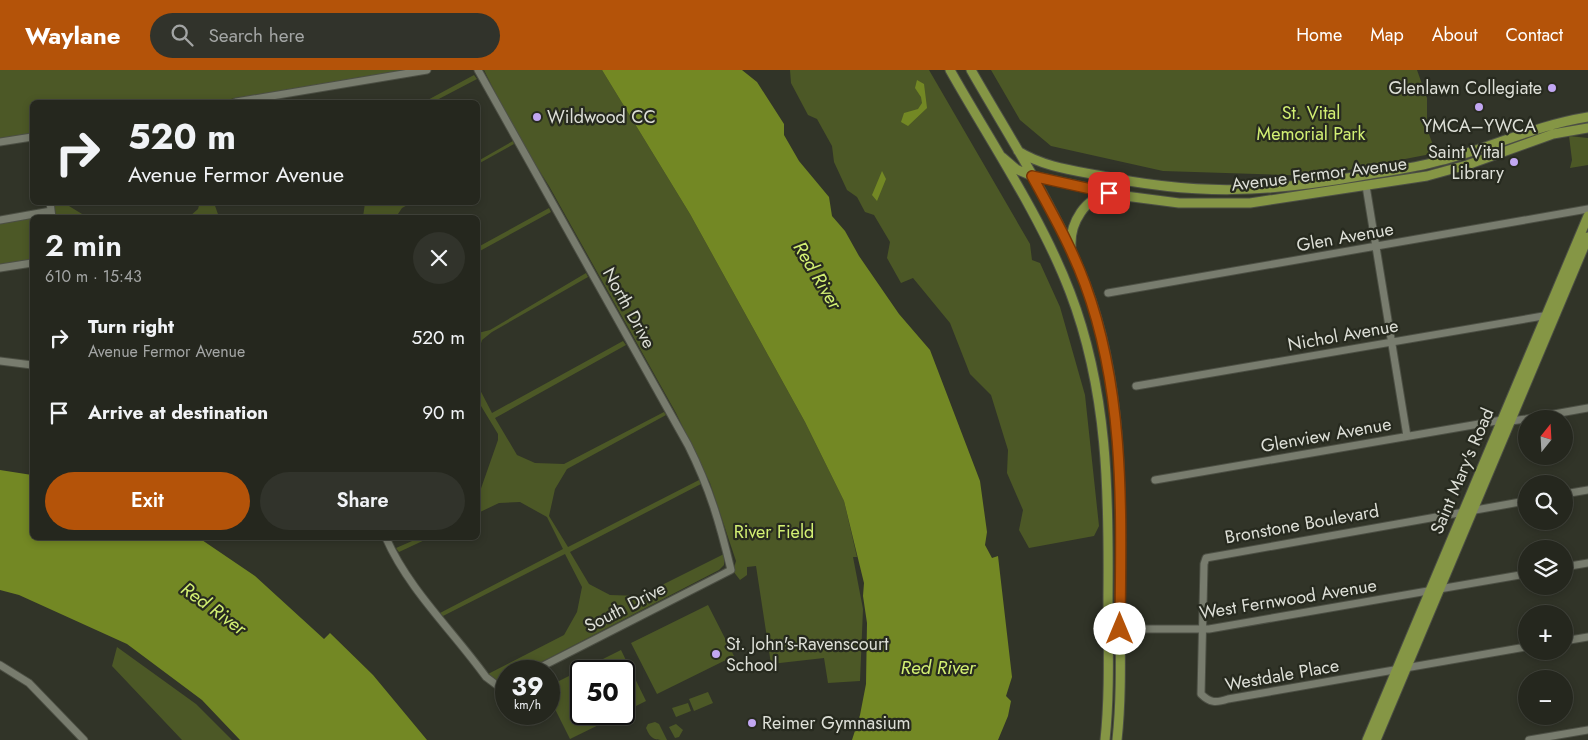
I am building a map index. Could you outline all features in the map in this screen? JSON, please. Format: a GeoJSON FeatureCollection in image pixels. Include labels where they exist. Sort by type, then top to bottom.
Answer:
{"type":"FeatureCollection","features":[{"type":"Feature","properties":{"kind":"main road"},"geometry":{"type":"LineString","coordinates":[[950,70],[1039,226],[1070,292],[1091,359],[1101,408],[1108,484],[1108,629],[1105,740]]}},
{"type":"Feature","properties":{"kind":"main road"},"geometry":{"type":"LineString","coordinates":[[971,70],[1032,176],[1072,251],[1086,285],[1104,346],[1115,407],[1121,484],[1117,740]]}},
{"type":"Feature","properties":{"kind":"main road","name":"Avenue Fermor Avenue"},"geometry":{"type":"LineString","coordinates":[[1017,151],[1035,161],[1156,186],[1201,191],[1248,191],[1293,187],[1437,162],[1530,130],[1588,117]]}},
{"type":"Feature","properties":{"kind":"main road","name":"Avenue Fermor Avenue"},"geometry":{"type":"LineString","coordinates":[[996,152],[1016,169],[1032,176],[1125,196],[1194,203],[1250,203],[1441,173],[1521,144],[1576,129],[1588,130]]}},
{"type":"Feature","properties":{"kind":"main road"},"geometry":{"type":"LineString","coordinates":[[1194,203],[1192,198],[1194,193],[1201,191]]}},
{"type":"Feature","properties":{"kind":"main road"},"geometry":{"type":"LineString","coordinates":[[1072,251],[1072,230],[1076,218],[1087,204],[1104,196],[1125,196]]}},
{"type":"Feature","properties":{"kind":"main road","name":"Saint Mary's Road"},"geometry":{"type":"LineString","coordinates":[[1376,740],[1475,510],[1546,314],[1588,216]]}},
{"type":"Feature","properties":{"kind":"main road","name":"Saint Mary's Road"},"geometry":{"type":"LineString","coordinates":[[1367,740],[1462,512],[1556,315],[1588,237]]}},
{"type":"Feature","properties":{"kind":"main road"},"geometry":{"type":"LineString","coordinates":[[1101,408],[1115,407]]}},
{"type":"Feature","properties":{"kind":"street"},"geometry":{"type":"LineString","coordinates":[[248,100],[428,70]]}},
{"type":"Feature","properties":{"kind":"street","name":"North Drive"},"geometry":{"type":"LineString","coordinates":[[478,70],[706,480],[718,516],[731,570]]}},
{"type":"Feature","properties":{"kind":"street"},"geometry":{"type":"LineString","coordinates":[[0,142],[30,137]]}},
{"type":"Feature","properties":{"kind":"street"},"geometry":{"type":"LineString","coordinates":[[1366,186],[1407,436]]}},
{"type":"Feature","properties":{"kind":"street","name":"Glen Avenue"},"geometry":{"type":"LineString","coordinates":[[1108,293],[1588,209]]}},
{"type":"Feature","properties":{"kind":"street"},"geometry":{"type":"LineString","coordinates":[[0,220],[30,217]]}},
{"type":"Feature","properties":{"kind":"street"},"geometry":{"type":"LineString","coordinates":[[0,268],[30,263]]}},
{"type":"Feature","properties":{"kind":"street","name":"Nichol Avenue"},"geometry":{"type":"LineString","coordinates":[[1136,386],[1546,314],[1556,315]]}},
{"type":"Feature","properties":{"kind":"street"},"geometry":{"type":"LineString","coordinates":[[0,361],[30,364]]}},
{"type":"Feature","properties":{"kind":"street","name":"Glenview Avenue"},"geometry":{"type":"LineString","coordinates":[[1573,411],[1588,408]]}},
{"type":"Feature","properties":{"kind":"street","name":"Glenview Avenue"},"geometry":{"type":"LineString","coordinates":[[1155,480],[1407,436],[1518,419]]}},
{"type":"Feature","properties":{"kind":"street"},"geometry":{"type":"LineString","coordinates":[[1573,492],[1588,490]]}},
{"type":"Feature","properties":{"kind":"street","name":"Bronstone Boulevard"},"geometry":{"type":"LineString","coordinates":[[1203,629],[1204,564],[1206,558],[1518,502]]}},
{"type":"Feature","properties":{"kind":"street"},"geometry":{"type":"LineString","coordinates":[[387,540],[393,553],[414,585],[486,678],[495,684]]}},
{"type":"Feature","properties":{"kind":"street"},"geometry":{"type":"LineString","coordinates":[[1573,566],[1588,563]]}},
{"type":"Feature","properties":{"kind":"street","name":"South Drive"},"geometry":{"type":"LineString","coordinates":[[555,660],[731,570]]}},
{"type":"Feature","properties":{"kind":"street","name":"West Fernwood Avenue"},"geometry":{"type":"LineString","coordinates":[[1108,629],[1203,629],[1518,575]]}},
{"type":"Feature","properties":{"kind":"street","name":"Westdale Place"},"geometry":{"type":"LineString","coordinates":[[1203,629],[1201,694],[1207,701],[1217,702],[1518,648]]}},
{"type":"Feature","properties":{"kind":"street"},"geometry":{"type":"LineString","coordinates":[[1573,640],[1588,637]]}},
{"type":"Feature","properties":{"kind":"street"},"geometry":{"type":"LineString","coordinates":[[0,665],[29,683],[84,740]]}},
{"type":"Feature","properties":{"kind":"street"},"geometry":{"type":"LineString","coordinates":[[1529,740],[1585,730],[1583,740]]}},
{"type":"Feature","properties":{"kind":"green space"},"geometry":{"type":"Polygon","coordinates":[[[0,70],[405,70],[225,100],[30,100],[30,133],[0,139],[0,70]]]}},
{"type":"Feature","properties":{"kind":"green space","name":"River Field"},"geometry":{"type":"Polygon","coordinates":[[[484,70],[602,70],[690,214],[805,422],[844,501],[857,557],[853,557],[863,609],[860,681],[828,683],[824,658],[771,664],[756,566],[747,567],[747,575],[740,580],[733,571],[736,561],[710,483],[676,413],[549,186],[514,131],[484,70]]]}},
{"type":"Feature","properties":{"kind":"green space"},"geometry":{"type":"Polygon","coordinates":[[[790,70],[929,70],[1030,244],[1032,260],[1040,263],[1060,307],[1085,395],[1099,526],[1094,536],[1029,548],[1019,530],[1023,510],[1007,473],[1008,450],[991,395],[970,374],[950,323],[913,278],[901,283],[887,258],[890,242],[874,215],[865,212],[857,197],[847,190],[834,162],[832,146],[817,119],[808,115],[791,83],[790,70]]]}},
{"type":"Feature","properties":{"kind":"green space","name":"St. Vital Memorial Park"},"geometry":{"type":"Polygon","coordinates":[[[991,70],[1417,70],[1427,98],[1427,129],[1436,153],[1317,176],[1163,171],[1051,146],[1020,120],[991,70]]]}},
{"type":"Feature","properties":{"kind":"green space"},"geometry":{"type":"Polygon","coordinates":[[[474,75],[477,79],[437,100],[428,100],[474,75]]]}},
{"type":"Feature","properties":{"kind":"green space"},"geometry":{"type":"Polygon","coordinates":[[[1569,136],[1588,138],[1588,165],[1570,168],[1572,160],[1569,136]]]}},
{"type":"Feature","properties":{"kind":"green space"},"geometry":{"type":"Polygon","coordinates":[[[513,141],[514,144],[480,163],[480,160],[513,141]]]}},
{"type":"Feature","properties":{"kind":"green space"},"geometry":{"type":"Polygon","coordinates":[[[53,205],[67,205],[84,215],[56,215],[53,205]]]}},
{"type":"Feature","properties":{"kind":"green space"},"geometry":{"type":"Polygon","coordinates":[[[199,205],[215,205],[218,215],[191,215],[198,209],[199,205]]]}},
{"type":"Feature","properties":{"kind":"green space"},"geometry":{"type":"Polygon","coordinates":[[[365,205],[407,205],[402,208],[397,215],[363,215],[365,205]]]}},
{"type":"Feature","properties":{"kind":"green space"},"geometry":{"type":"Polygon","coordinates":[[[549,208],[551,212],[480,251],[480,246],[549,208]]]}},
{"type":"Feature","properties":{"kind":"green space"},"geometry":{"type":"Polygon","coordinates":[[[51,211],[52,215],[30,215],[30,263],[0,268],[0,220],[51,211]]]}},
{"type":"Feature","properties":{"kind":"green space"},"geometry":{"type":"Polygon","coordinates":[[[586,273],[588,277],[492,332],[482,340],[480,346],[480,332],[490,330],[586,273]]]}},
{"type":"Feature","properties":{"kind":"green space"},"geometry":{"type":"Polygon","coordinates":[[[623,341],[626,345],[495,418],[517,455],[535,463],[564,464],[664,412],[666,415],[567,469],[555,489],[549,516],[568,547],[699,480],[701,484],[570,552],[589,584],[610,595],[640,596],[724,554],[724,565],[719,570],[545,660],[515,660],[564,635],[577,612],[582,587],[565,554],[443,616],[440,613],[563,549],[547,517],[520,502],[499,503],[480,512],[480,491],[498,440],[498,434],[480,404],[480,390],[492,413],[623,341]]]}},
{"type":"Feature","properties":{"kind":"green space"},"geometry":{"type":"Polygon","coordinates":[[[414,540],[425,540],[399,552],[396,548],[414,540]]]}},
{"type":"Feature","properties":{"kind":"green space"},"geometry":{"type":"Polygon","coordinates":[[[708,605],[734,656],[657,694],[631,643],[708,605]]]}},
{"type":"Feature","properties":{"kind":"green space"},"geometry":{"type":"Polygon","coordinates":[[[117,647],[196,704],[232,740],[182,740],[112,666],[117,647]]]}},
{"type":"Feature","properties":{"kind":"green space"},"geometry":{"type":"Polygon","coordinates":[[[621,650],[626,660],[601,660],[621,650]]]}},
{"type":"Feature","properties":{"kind":"green space"},"geometry":{"type":"Polygon","coordinates":[[[495,670],[495,679],[488,674],[495,670]]]}},
{"type":"Feature","properties":{"kind":"green space"},"geometry":{"type":"Polygon","coordinates":[[[570,676],[570,725],[599,725],[570,739],[560,719],[560,680],[570,676]]]}},
{"type":"Feature","properties":{"kind":"green space"},"geometry":{"type":"Polygon","coordinates":[[[635,679],[646,701],[635,706],[635,679]]]}},
{"type":"Feature","properties":{"kind":"green space"},"geometry":{"type":"Polygon","coordinates":[[[708,692],[713,703],[694,711],[689,699],[708,692]]]}},
{"type":"Feature","properties":{"kind":"green space"},"geometry":{"type":"Polygon","coordinates":[[[688,703],[691,711],[676,717],[672,708],[688,703]]]}},
{"type":"Feature","properties":{"kind":"green space"},"geometry":{"type":"Polygon","coordinates":[[[655,722],[659,724],[667,740],[656,739],[650,735],[646,728],[648,724],[655,722]]]}},
{"type":"Feature","properties":{"kind":"green space"},"geometry":{"type":"Polygon","coordinates":[[[676,724],[683,730],[679,737],[675,738],[669,727],[676,724]]]}},
{"type":"Feature","properties":{"kind":"water","name":"Red River"},"geometry":{"type":"Polygon","coordinates":[[[602,70],[742,70],[757,82],[784,124],[784,135],[799,161],[829,197],[832,216],[845,231],[859,256],[899,314],[930,350],[980,481],[987,532],[985,545],[992,558],[998,556],[1012,677],[1006,696],[1011,701],[1008,716],[998,740],[852,740],[860,715],[866,684],[867,623],[863,596],[864,583],[844,501],[805,422],[690,214],[602,70]]]}},
{"type":"Feature","properties":{"kind":"water"},"geometry":{"type":"Polygon","coordinates":[[[917,80],[924,84],[927,108],[908,126],[901,122],[904,113],[918,109],[922,103],[921,97],[915,88],[917,80]]]}},
{"type":"Feature","properties":{"kind":"water"},"geometry":{"type":"Polygon","coordinates":[[[882,171],[886,179],[877,201],[872,195],[882,171]]]}},
{"type":"Feature","properties":{"kind":"water","name":"Red River"},"geometry":{"type":"Polygon","coordinates":[[[0,470],[30,475],[30,540],[202,540],[255,576],[324,639],[330,633],[373,675],[427,740],[240,740],[202,700],[127,644],[19,595],[0,590],[0,470]]]}},
{"type":"Feature","properties":{"kind":"place","name":"Glenlawn Collegiate"},"geometry":{"type":"Point","coordinates":[1552,88]}},
{"type":"Feature","properties":{"kind":"place","name":"YMCA–YWCA"},"geometry":{"type":"Point","coordinates":[1479,107]}},
{"type":"Feature","properties":{"kind":"place","name":"Wildwood CC"},"geometry":{"type":"Point","coordinates":[537,117]}},
{"type":"Feature","properties":{"kind":"place","name":"Saint Vital Library"},"geometry":{"type":"Point","coordinates":[1514,162]}},
{"type":"Feature","properties":{"kind":"place","name":"St. John's-Ravenscourt School"},"geometry":{"type":"Point","coordinates":[716,654]}},
{"type":"Feature","properties":{"kind":"place","name":"Reimer Gymnasium"},"geometry":{"type":"Point","coordinates":[752,723]}},
{"type":"Feature","properties":{"kind":"route"},"geometry":{"type":"LineString","coordinates":[[1109,193],[1032,176],[1072,251],[1086,285],[1104,346],[1116,411],[1121,484],[1120,629]]}}]}
